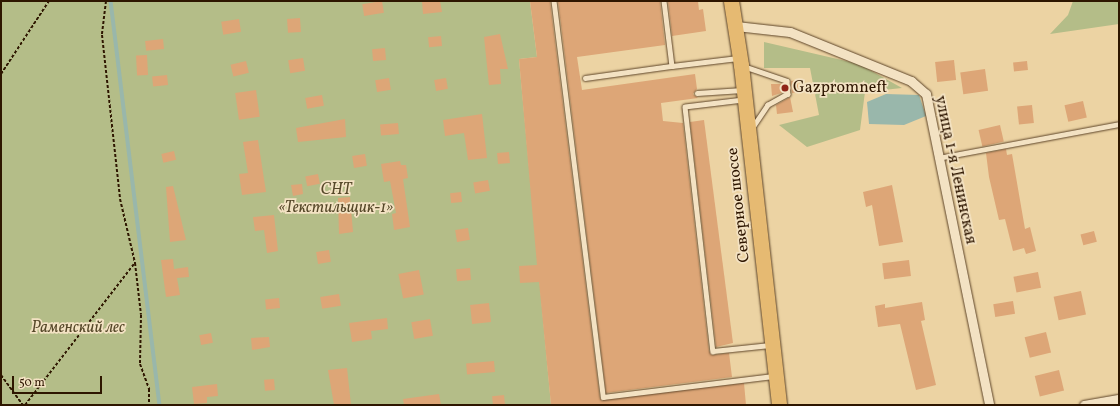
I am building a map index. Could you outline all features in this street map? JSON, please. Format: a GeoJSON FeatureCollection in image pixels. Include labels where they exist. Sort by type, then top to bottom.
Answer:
{"type":"FeatureCollection","features":[{"type":"Feature","properties":{"kind":"main road","name":"Северное шоссе"},"geometry":{"type":"LineString","coordinates":[[731,1],[741,61],[779,405]]}},
{"type":"Feature","properties":{"kind":"street","name":"улица 1-я Ленинская"},"geometry":{"type":"LineString","coordinates":[[736,26],[790,32],[911,81],[926,94],[937,158],[989,405]]}},
{"type":"Feature","properties":{"kind":"street"},"geometry":{"type":"LineString","coordinates":[[1084,405],[1119,399]]}},
{"type":"Feature","properties":{"kind":"lane"},"geometry":{"type":"LineString","coordinates":[[554,1],[603,397],[776,376]]}},
{"type":"Feature","properties":{"kind":"lane"},"geometry":{"type":"LineString","coordinates":[[664,1],[672,66]]}},
{"type":"Feature","properties":{"kind":"lane"},"geometry":{"type":"LineString","coordinates":[[585,78],[672,66],[741,61],[787,82],[788,94],[768,106],[749,134]]}},
{"type":"Feature","properties":{"kind":"lane"},"geometry":{"type":"LineString","coordinates":[[697,93],[744,95]]}},
{"type":"Feature","properties":{"kind":"lane"},"geometry":{"type":"LineString","coordinates":[[744,95],[685,107],[713,352],[772,345]]}},
{"type":"Feature","properties":{"kind":"lane"},"geometry":{"type":"LineString","coordinates":[[937,158],[1119,124]]}},
{"type":"Feature","properties":{"kind":"path"},"geometry":{"type":"LineString","coordinates":[[1,74],[49,1]]}},
{"type":"Feature","properties":{"kind":"path"},"geometry":{"type":"LineString","coordinates":[[106,1],[102,35],[120,199],[135,263],[141,315],[140,364],[149,389],[149,405]]}},
{"type":"Feature","properties":{"kind":"path"},"geometry":{"type":"LineString","coordinates":[[1,374],[24,405],[135,263]]}},
{"type":"Feature","properties":{"kind":"green space","name":"СНТ «Текстильщик-1»"},"geometry":{"type":"Polygon","coordinates":[[[1,1],[530,1],[537,57],[519,59],[551,405],[1,405],[1,1]]]}},
{"type":"Feature","properties":{"kind":"green space"},"geometry":{"type":"Polygon","coordinates":[[[1073,1],[1119,1],[1119,24],[1050,34],[1068,15],[1073,1]]]}},
{"type":"Feature","properties":{"kind":"green space"},"geometry":{"type":"Polygon","coordinates":[[[764,42],[859,64],[902,88],[865,92],[860,130],[807,147],[779,125],[819,115],[810,68],[764,68],[764,42]]]}},
{"type":"Feature","properties":{"kind":"shaded area"},"geometry":{"type":"Polygon","coordinates":[[[886,94],[919,95],[926,116],[904,125],[869,124],[867,102],[886,94]]]}},
{"type":"Feature","properties":{"kind":"building"},"geometry":{"type":"Polygon","coordinates":[[[382,1],[384,13],[364,16],[362,4],[382,1]]]}},
{"type":"Feature","properties":{"kind":"building"},"geometry":{"type":"Polygon","coordinates":[[[422,1],[440,1],[442,12],[423,14],[422,1]]]}},
{"type":"Feature","properties":{"kind":"building"},"geometry":{"type":"Polygon","coordinates":[[[530,1],[550,1],[600,399],[744,383],[746,405],[551,405],[539,282],[520,283],[519,266],[537,265],[519,59],[537,57],[530,1]]]}},
{"type":"Feature","properties":{"kind":"building"},"geometry":{"type":"Polygon","coordinates":[[[558,1],[660,1],[665,45],[577,57],[582,90],[695,74],[697,89],[693,94],[698,98],[661,103],[663,121],[683,123],[709,351],[713,355],[729,353],[732,377],[606,393],[558,1]]]}},
{"type":"Feature","properties":{"kind":"building"},"geometry":{"type":"Polygon","coordinates":[[[668,1],[698,1],[699,10],[703,9],[706,31],[672,36],[668,1]]]}},
{"type":"Feature","properties":{"kind":"building"},"geometry":{"type":"Polygon","coordinates":[[[300,18],[301,32],[288,33],[287,19],[300,18]]]}},
{"type":"Feature","properties":{"kind":"building"},"geometry":{"type":"Polygon","coordinates":[[[239,19],[241,32],[223,35],[221,22],[239,19]]]}},
{"type":"Feature","properties":{"kind":"building"},"geometry":{"type":"Polygon","coordinates":[[[500,34],[508,69],[500,69],[501,84],[489,85],[484,37],[500,34]]]}},
{"type":"Feature","properties":{"kind":"building"},"geometry":{"type":"Polygon","coordinates":[[[441,36],[442,46],[429,47],[428,37],[441,36]]]}},
{"type":"Feature","properties":{"kind":"building"},"geometry":{"type":"Polygon","coordinates":[[[163,39],[164,49],[146,51],[145,41],[163,39]]]}},
{"type":"Feature","properties":{"kind":"building"},"geometry":{"type":"Polygon","coordinates":[[[385,48],[386,60],[373,61],[372,49],[385,48]]]}},
{"type":"Feature","properties":{"kind":"building"},"geometry":{"type":"Polygon","coordinates":[[[147,55],[148,75],[137,76],[136,56],[147,55]]]}},
{"type":"Feature","properties":{"kind":"building"},"geometry":{"type":"Polygon","coordinates":[[[303,58],[305,71],[290,73],[288,60],[303,58]]]}},
{"type":"Feature","properties":{"kind":"building"},"geometry":{"type":"Polygon","coordinates":[[[954,60],[956,80],[937,82],[935,62],[954,60]]]}},
{"type":"Feature","properties":{"kind":"building"},"geometry":{"type":"Polygon","coordinates":[[[246,61],[249,73],[233,77],[230,65],[246,61]]]}},
{"type":"Feature","properties":{"kind":"building"},"geometry":{"type":"Polygon","coordinates":[[[1027,61],[1028,70],[1014,71],[1013,62],[1027,61]]]}},
{"type":"Feature","properties":{"kind":"building"},"geometry":{"type":"Polygon","coordinates":[[[985,69],[988,91],[963,94],[960,72],[985,69]]]}},
{"type":"Feature","properties":{"kind":"building"},"geometry":{"type":"Polygon","coordinates":[[[167,75],[168,85],[153,87],[152,77],[167,75]]]}},
{"type":"Feature","properties":{"kind":"building"},"geometry":{"type":"Polygon","coordinates":[[[389,78],[391,90],[377,92],[375,80],[389,78]]]}},
{"type":"Feature","properties":{"kind":"building"},"geometry":{"type":"Polygon","coordinates":[[[446,78],[448,89],[436,91],[434,80],[446,78]]]}},
{"type":"Feature","properties":{"kind":"building"},"geometry":{"type":"Polygon","coordinates":[[[797,80],[799,92],[792,93],[791,81],[797,80]]]}},
{"type":"Feature","properties":{"kind":"building"},"geometry":{"type":"Polygon","coordinates":[[[771,84],[783,84],[784,92],[772,96],[771,84]]]}},
{"type":"Feature","properties":{"kind":"building"},"geometry":{"type":"Polygon","coordinates":[[[256,90],[260,117],[239,120],[235,93],[256,90]]]}},
{"type":"Feature","properties":{"kind":"building"},"geometry":{"type":"Polygon","coordinates":[[[322,95],[324,106],[307,109],[305,98],[322,95]]]}},
{"type":"Feature","properties":{"kind":"building"},"geometry":{"type":"Polygon","coordinates":[[[790,97],[793,112],[777,114],[776,105],[790,97]]]}},
{"type":"Feature","properties":{"kind":"building"},"geometry":{"type":"Polygon","coordinates":[[[1083,101],[1087,118],[1068,122],[1064,105],[1083,101]]]}},
{"type":"Feature","properties":{"kind":"building"},"geometry":{"type":"Polygon","coordinates":[[[1032,105],[1034,123],[1019,124],[1017,107],[1032,105]]]}},
{"type":"Feature","properties":{"kind":"building"},"geometry":{"type":"Polygon","coordinates":[[[482,114],[487,158],[468,160],[464,133],[445,136],[443,120],[482,114]]]}},
{"type":"Feature","properties":{"kind":"building"},"geometry":{"type":"Polygon","coordinates":[[[345,119],[346,137],[298,142],[296,128],[345,119]]]}},
{"type":"Feature","properties":{"kind":"building"},"geometry":{"type":"Polygon","coordinates":[[[704,120],[733,343],[716,347],[690,122],[704,120]]]}},
{"type":"Feature","properties":{"kind":"building"},"geometry":{"type":"Polygon","coordinates":[[[398,123],[399,134],[381,136],[380,125],[398,123]]]}},
{"type":"Feature","properties":{"kind":"building"},"geometry":{"type":"Polygon","coordinates":[[[1000,125],[1004,142],[982,147],[979,130],[1000,125]]]}},
{"type":"Feature","properties":{"kind":"building"},"geometry":{"type":"Polygon","coordinates":[[[258,140],[266,192],[242,195],[239,174],[248,173],[243,142],[258,140]]]}},
{"type":"Feature","properties":{"kind":"building"},"geometry":{"type":"Polygon","coordinates":[[[1006,149],[1007,155],[1012,154],[1025,229],[1030,227],[1036,251],[1026,254],[1024,248],[1013,251],[1005,219],[999,220],[989,177],[986,153],[1006,149]]]}},
{"type":"Feature","properties":{"kind":"building"},"geometry":{"type":"Polygon","coordinates":[[[174,151],[176,160],[163,163],[161,154],[174,151]]]}},
{"type":"Feature","properties":{"kind":"building"},"geometry":{"type":"Polygon","coordinates":[[[509,152],[510,163],[498,164],[497,153],[509,152]]]}},
{"type":"Feature","properties":{"kind":"building"},"geometry":{"type":"Polygon","coordinates":[[[365,154],[367,166],[354,168],[352,156],[365,154]]]}},
{"type":"Feature","properties":{"kind":"building"},"geometry":{"type":"Polygon","coordinates":[[[400,161],[401,165],[406,165],[408,178],[403,179],[410,227],[394,230],[392,214],[396,213],[390,181],[384,182],[381,164],[400,161]]]}},
{"type":"Feature","properties":{"kind":"building"},"geometry":{"type":"Polygon","coordinates":[[[318,174],[320,184],[307,186],[305,176],[318,174]]]}},
{"type":"Feature","properties":{"kind":"building"},"geometry":{"type":"Polygon","coordinates":[[[488,180],[490,191],[475,193],[473,183],[488,180]]]}},
{"type":"Feature","properties":{"kind":"building"},"geometry":{"type":"Polygon","coordinates":[[[302,184],[303,194],[293,196],[291,185],[302,184]]]}},
{"type":"Feature","properties":{"kind":"building"},"geometry":{"type":"Polygon","coordinates":[[[892,185],[903,242],[879,246],[872,205],[866,207],[863,192],[892,185]]]}},
{"type":"Feature","properties":{"kind":"building"},"geometry":{"type":"Polygon","coordinates":[[[173,186],[186,240],[170,242],[166,187],[173,186]]]}},
{"type":"Feature","properties":{"kind":"building"},"geometry":{"type":"Polygon","coordinates":[[[461,192],[462,202],[451,203],[450,193],[461,192]]]}},
{"type":"Feature","properties":{"kind":"building"},"geometry":{"type":"Polygon","coordinates":[[[350,197],[353,232],[339,234],[338,198],[350,197]]]}},
{"type":"Feature","properties":{"kind":"building"},"geometry":{"type":"Polygon","coordinates":[[[274,215],[278,251],[267,253],[264,230],[255,231],[253,217],[274,215]]]}},
{"type":"Feature","properties":{"kind":"building"},"geometry":{"type":"Polygon","coordinates":[[[468,228],[470,240],[457,242],[455,230],[468,228]]]}},
{"type":"Feature","properties":{"kind":"building"},"geometry":{"type":"Polygon","coordinates":[[[1094,231],[1097,242],[1083,245],[1080,235],[1094,231]]]}},
{"type":"Feature","properties":{"kind":"building"},"geometry":{"type":"Polygon","coordinates":[[[329,250],[331,262],[318,264],[316,252],[329,250]]]}},
{"type":"Feature","properties":{"kind":"building"},"geometry":{"type":"Polygon","coordinates":[[[173,259],[174,269],[188,267],[189,277],[177,278],[180,295],[166,297],[161,260],[173,259]]]}},
{"type":"Feature","properties":{"kind":"building"},"geometry":{"type":"Polygon","coordinates":[[[909,260],[911,276],[884,279],[882,263],[909,260]]]}},
{"type":"Feature","properties":{"kind":"building"},"geometry":{"type":"Polygon","coordinates":[[[470,268],[471,280],[457,281],[456,269],[470,268]]]}},
{"type":"Feature","properties":{"kind":"building"},"geometry":{"type":"Polygon","coordinates":[[[419,270],[424,295],[403,299],[398,274],[419,270]]]}},
{"type":"Feature","properties":{"kind":"building"},"geometry":{"type":"Polygon","coordinates":[[[1038,272],[1041,288],[1017,292],[1013,277],[1038,272]]]}},
{"type":"Feature","properties":{"kind":"building"},"geometry":{"type":"Polygon","coordinates":[[[1081,291],[1086,314],[1059,320],[1054,297],[1081,291]]]}},
{"type":"Feature","properties":{"kind":"building"},"geometry":{"type":"Polygon","coordinates":[[[339,294],[341,306],[322,309],[320,297],[339,294]]]}},
{"type":"Feature","properties":{"kind":"building"},"geometry":{"type":"Polygon","coordinates":[[[279,298],[280,308],[266,309],[265,299],[279,298]]]}},
{"type":"Feature","properties":{"kind":"building"},"geometry":{"type":"Polygon","coordinates":[[[1013,301],[1015,314],[995,317],[993,304],[1013,301]]]}},
{"type":"Feature","properties":{"kind":"building"},"geometry":{"type":"Polygon","coordinates":[[[922,302],[925,320],[921,321],[936,385],[916,390],[900,324],[878,327],[875,306],[885,304],[885,308],[922,302]]]}},
{"type":"Feature","properties":{"kind":"building"},"geometry":{"type":"Polygon","coordinates":[[[489,303],[491,322],[472,324],[470,305],[489,303]]]}},
{"type":"Feature","properties":{"kind":"building"},"geometry":{"type":"Polygon","coordinates":[[[387,318],[388,329],[371,331],[372,339],[352,342],[349,323],[387,318]]]}},
{"type":"Feature","properties":{"kind":"building"},"geometry":{"type":"Polygon","coordinates":[[[430,319],[433,336],[414,339],[411,322],[430,319]]]}},
{"type":"Feature","properties":{"kind":"building"},"geometry":{"type":"Polygon","coordinates":[[[1046,332],[1051,352],[1030,358],[1025,337],[1046,332]]]}},
{"type":"Feature","properties":{"kind":"building"},"geometry":{"type":"Polygon","coordinates":[[[211,333],[213,343],[201,345],[199,335],[211,333]]]}},
{"type":"Feature","properties":{"kind":"building"},"geometry":{"type":"Polygon","coordinates":[[[269,337],[270,347],[252,350],[251,338],[269,337]]]}},
{"type":"Feature","properties":{"kind":"building"},"geometry":{"type":"Polygon","coordinates":[[[494,361],[495,372],[467,374],[466,363],[494,361]]]}},
{"type":"Feature","properties":{"kind":"building"},"geometry":{"type":"Polygon","coordinates":[[[347,368],[351,405],[334,405],[328,370],[347,368]]]}},
{"type":"Feature","properties":{"kind":"building"},"geometry":{"type":"Polygon","coordinates":[[[1059,370],[1064,390],[1040,396],[1035,376],[1059,370]]]}},
{"type":"Feature","properties":{"kind":"building"},"geometry":{"type":"Polygon","coordinates":[[[274,379],[275,390],[265,391],[264,380],[274,379]]]}},
{"type":"Feature","properties":{"kind":"building"},"geometry":{"type":"Polygon","coordinates":[[[217,384],[218,396],[207,397],[207,403],[194,404],[192,387],[217,384]]]}},
{"type":"Feature","properties":{"kind":"building"},"geometry":{"type":"Polygon","coordinates":[[[439,394],[441,405],[404,405],[403,399],[439,394]]]}},
{"type":"Feature","properties":{"kind":"building"},"geometry":{"type":"Polygon","coordinates":[[[504,395],[505,405],[493,405],[492,396],[504,395]]]}},
{"type":"Feature","properties":{"kind":"waterway"},"geometry":{"type":"LineString","coordinates":[[111,1],[160,405]]}},
{"type":"Feature","properties":{"kind":"place","name":"Gazpromneft"},"geometry":{"type":"Point","coordinates":[785,88]}},
{"type":"Feature","properties":{"kind":"park label","name":"Раменский лес"},"geometry":{"type":"Point","coordinates":[78,328]}}]}
